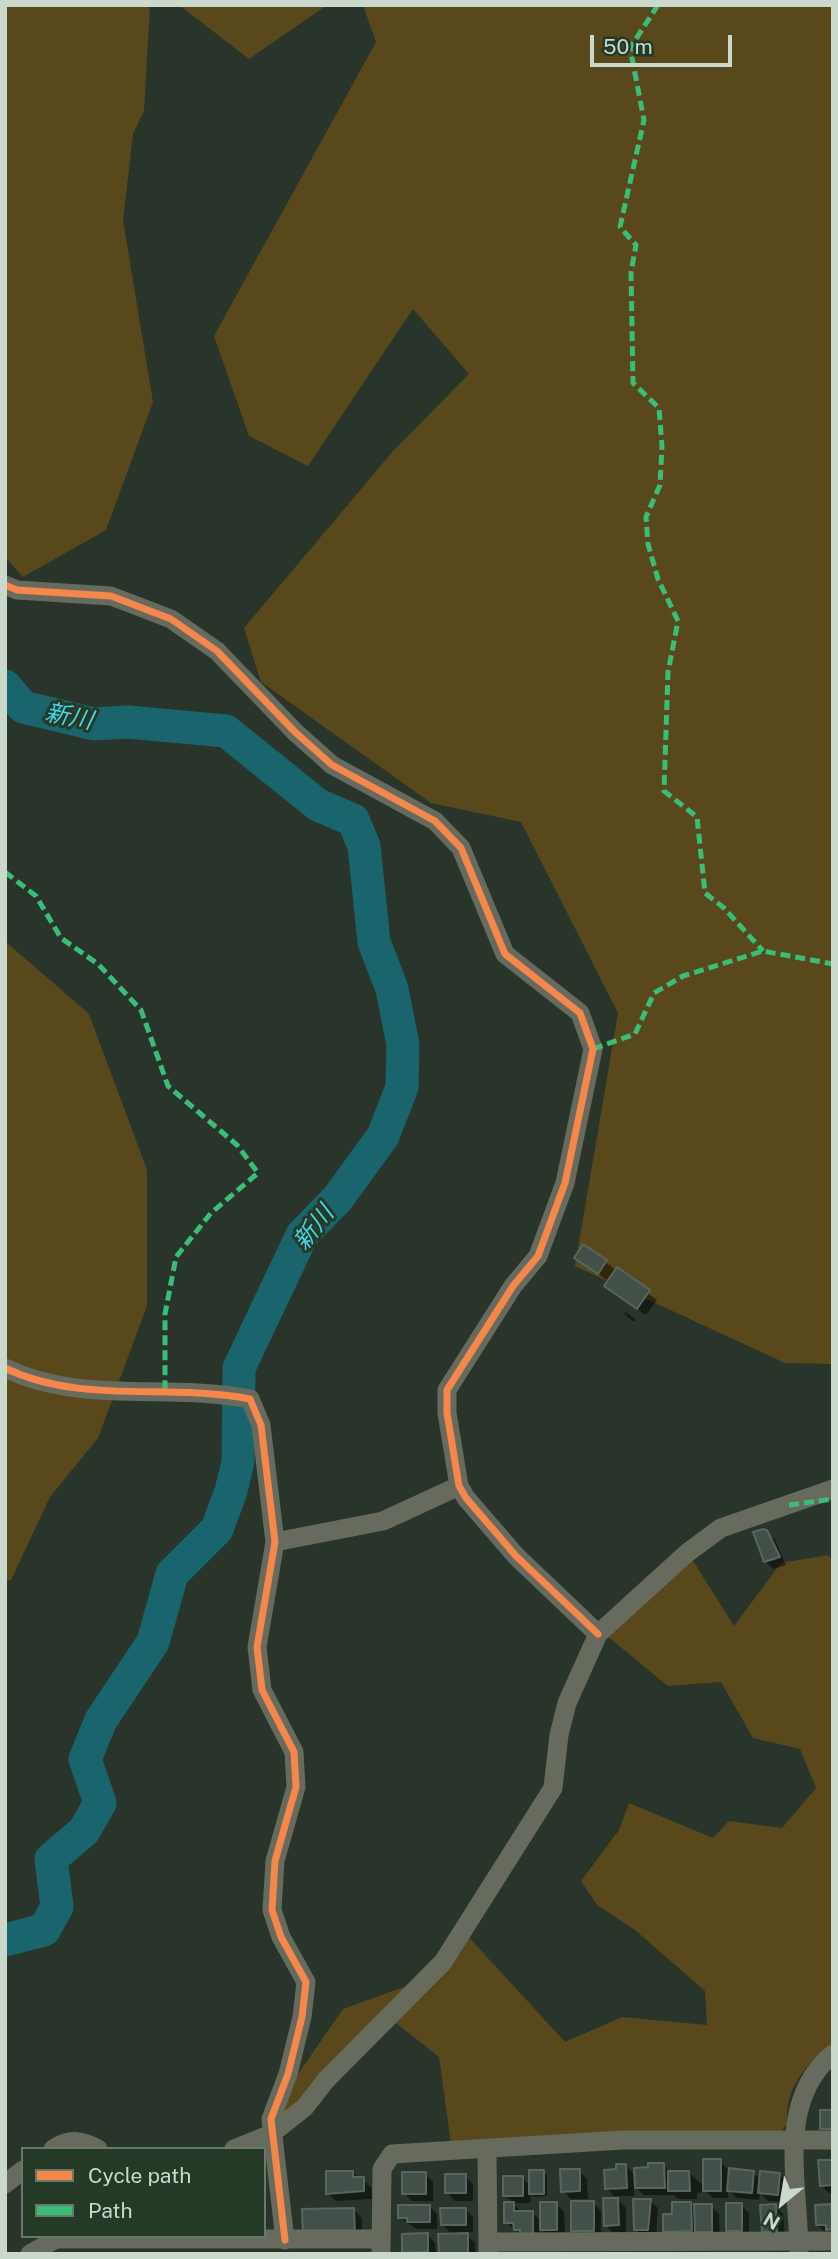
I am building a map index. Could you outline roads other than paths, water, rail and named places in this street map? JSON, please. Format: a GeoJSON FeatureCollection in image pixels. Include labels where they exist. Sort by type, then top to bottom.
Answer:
{"type":"FeatureCollection","features":[{"type":"Feature","properties":{"kind":"street"},"geometry":{"type":"LineString","coordinates":[[5,585],[17,590],[111,596],[171,619],[217,651],[295,732],[332,765],[435,821],[461,848],[505,954],[580,1013],[593,1049],[565,1183],[538,1256],[513,1286],[447,1390],[447,1413],[459,1486],[483,1521],[598,1634]]}},
{"type":"Feature","properties":{"kind":"street"},"geometry":{"type":"LineString","coordinates":[[5,1368],[31,1381],[102,1390],[225,1394],[250,1399],[261,1425],[275,1542],[257,1647],[258,1664],[262,1690],[294,1752],[296,1787],[275,1861],[272,1910],[281,1937],[306,1982],[302,2017],[286,2081],[271,2119],[285,2240]]}},
{"type":"Feature","properties":{"kind":"street"},"geometry":{"type":"LineString","coordinates":[[275,1542],[383,1521],[459,1486]]}},
{"type":"Feature","properties":{"kind":"street"},"geometry":{"type":"LineString","coordinates":[[239,2147],[271,2134],[306,2107],[326,2080],[443,1962],[553,1788],[559,1735],[567,1703],[598,1634],[687,1553],[721,1528],[833,1489]]}},
{"type":"Feature","properties":{"kind":"street"},"geometry":{"type":"LineString","coordinates":[[799,2247],[796,2116],[805,2087],[813,2074],[833,2054]]}},
{"type":"Feature","properties":{"kind":"street"},"geometry":{"type":"LineString","coordinates":[[30,2254],[56,2239],[180,2246],[285,2240],[381,2246],[382,2169],[392,2154],[623,2140],[833,2140]]}},
{"type":"Feature","properties":{"kind":"street"},"geometry":{"type":"LineString","coordinates":[[56,2147],[64,2142],[83,2141],[94,2147]]}},
{"type":"Feature","properties":{"kind":"street"},"geometry":{"type":"LineString","coordinates":[[486,2150],[488,2248],[799,2247],[833,2241]]}},
{"type":"Feature","properties":{"kind":"street"},"geometry":{"type":"LineString","coordinates":[[5,2184],[21,2172]]}},
{"type":"Feature","properties":{"kind":"waterway","name":"新川"},"geometry":{"type":"LineString","coordinates":[[5,686],[23,707],[94,724],[128,722],[226,731],[318,805],[353,820],[364,846],[374,942],[392,989],[403,1045],[402,1087],[383,1136],[338,1198],[302,1235],[239,1368],[238,1462],[231,1491],[217,1529],[172,1574],[153,1642],[101,1720],[85,1759],[100,1803],[84,1831],[51,1859],[57,1907],[44,1930],[5,1940]]}}]}
